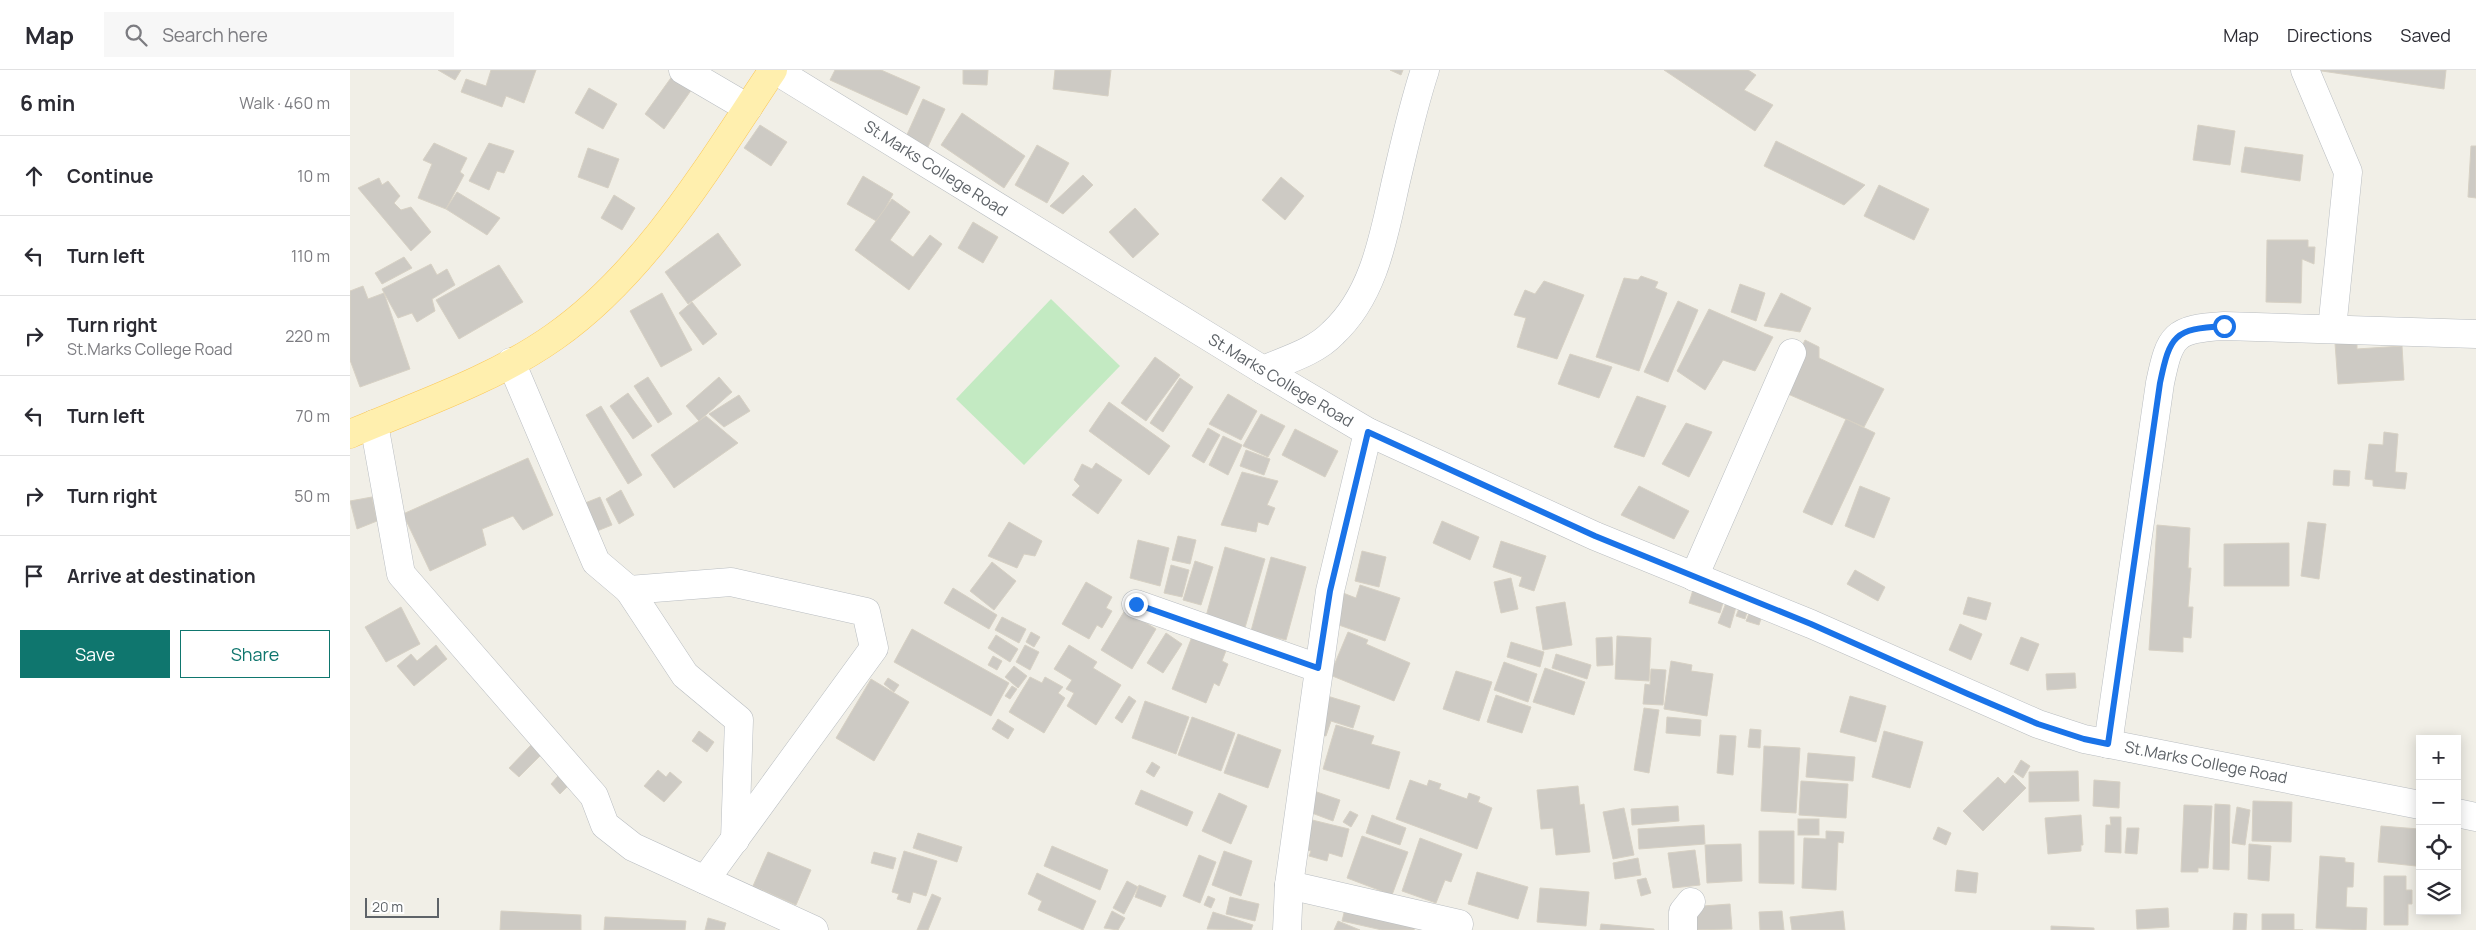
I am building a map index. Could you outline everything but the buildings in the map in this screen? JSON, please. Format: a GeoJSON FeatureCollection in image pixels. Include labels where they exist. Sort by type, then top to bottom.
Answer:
{"type":"FeatureCollection","features":[{"type":"Feature","properties":{"kind":"main road","name":"St.Marks College Road"},"geometry":{"type":"LineString","coordinates":[[362,429],[489,374],[511,362],[554,337],[612,290],[661,232],[774,70]]}},
{"type":"Feature","properties":{"kind":"street"},"geometry":{"type":"LineString","coordinates":[[683,70],[748,108]]}},
{"type":"Feature","properties":{"kind":"street","name":"St.Marks College Road"},"geometry":{"type":"LineString","coordinates":[[774,70],[1263,370],[1368,432],[1586,532],[1811,624],[2038,724],[2084,739],[2416,804]]}},
{"type":"Feature","properties":{"kind":"street"},"geometry":{"type":"LineString","coordinates":[[1263,370],[1314,348],[1333,334],[1351,313],[1366,288],[1379,252],[1411,116],[1425,70]]}},
{"type":"Feature","properties":{"kind":"street"},"geometry":{"type":"LineString","coordinates":[[2306,70],[2348,172],[2332,329]]}},
{"type":"Feature","properties":{"kind":"street"},"geometry":{"type":"LineString","coordinates":[[2108,744],[2160,383],[2165,357],[2173,340],[2182,333],[2199,327],[2224,326],[2476,334]]}},
{"type":"Feature","properties":{"kind":"street"},"geometry":{"type":"LineString","coordinates":[[1694,577],[1792,353]]}},
{"type":"Feature","properties":{"kind":"street"},"geometry":{"type":"LineString","coordinates":[[511,362],[596,562],[629,590],[685,675],[740,720],[735,840]]}},
{"type":"Feature","properties":{"kind":"street"},"geometry":{"type":"LineString","coordinates":[[362,429],[401,574],[594,796],[605,825],[633,847],[814,930]]}},
{"type":"Feature","properties":{"kind":"street"},"geometry":{"type":"LineString","coordinates":[[1287,930],[1289,885],[1330,591],[1368,432]]}},
{"type":"Feature","properties":{"kind":"street"},"geometry":{"type":"LineString","coordinates":[[629,590],[731,582],[866,612],[874,648],[705,880]]}},
{"type":"Feature","properties":{"kind":"street"},"geometry":{"type":"LineString","coordinates":[[1136,604],[1318,668]]}},
{"type":"Feature","properties":{"kind":"street"},"geometry":{"type":"LineString","coordinates":[[2461,814],[2476,817]]}},
{"type":"Feature","properties":{"kind":"street"},"geometry":{"type":"LineString","coordinates":[[1289,885],[1459,924]]}},
{"type":"Feature","properties":{"kind":"street"},"geometry":{"type":"LineString","coordinates":[[1683,930],[1683,912],[1691,902]]}},
{"type":"Feature","properties":{"kind":"green space"},"geometry":{"type":"Polygon","coordinates":[[[1051,299],[1120,366],[1024,465],[956,399],[1051,299]]]}},
{"type":"Feature","properties":{"kind":"route"},"geometry":{"type":"LineString","coordinates":[[1136,604],[1318,668],[1330,591],[1368,432],[1595,536],[1811,624],[2038,724],[2084,739],[2108,744],[2165,357],[2173,340],[2182,333],[2199,327],[2224,326]]}}]}
